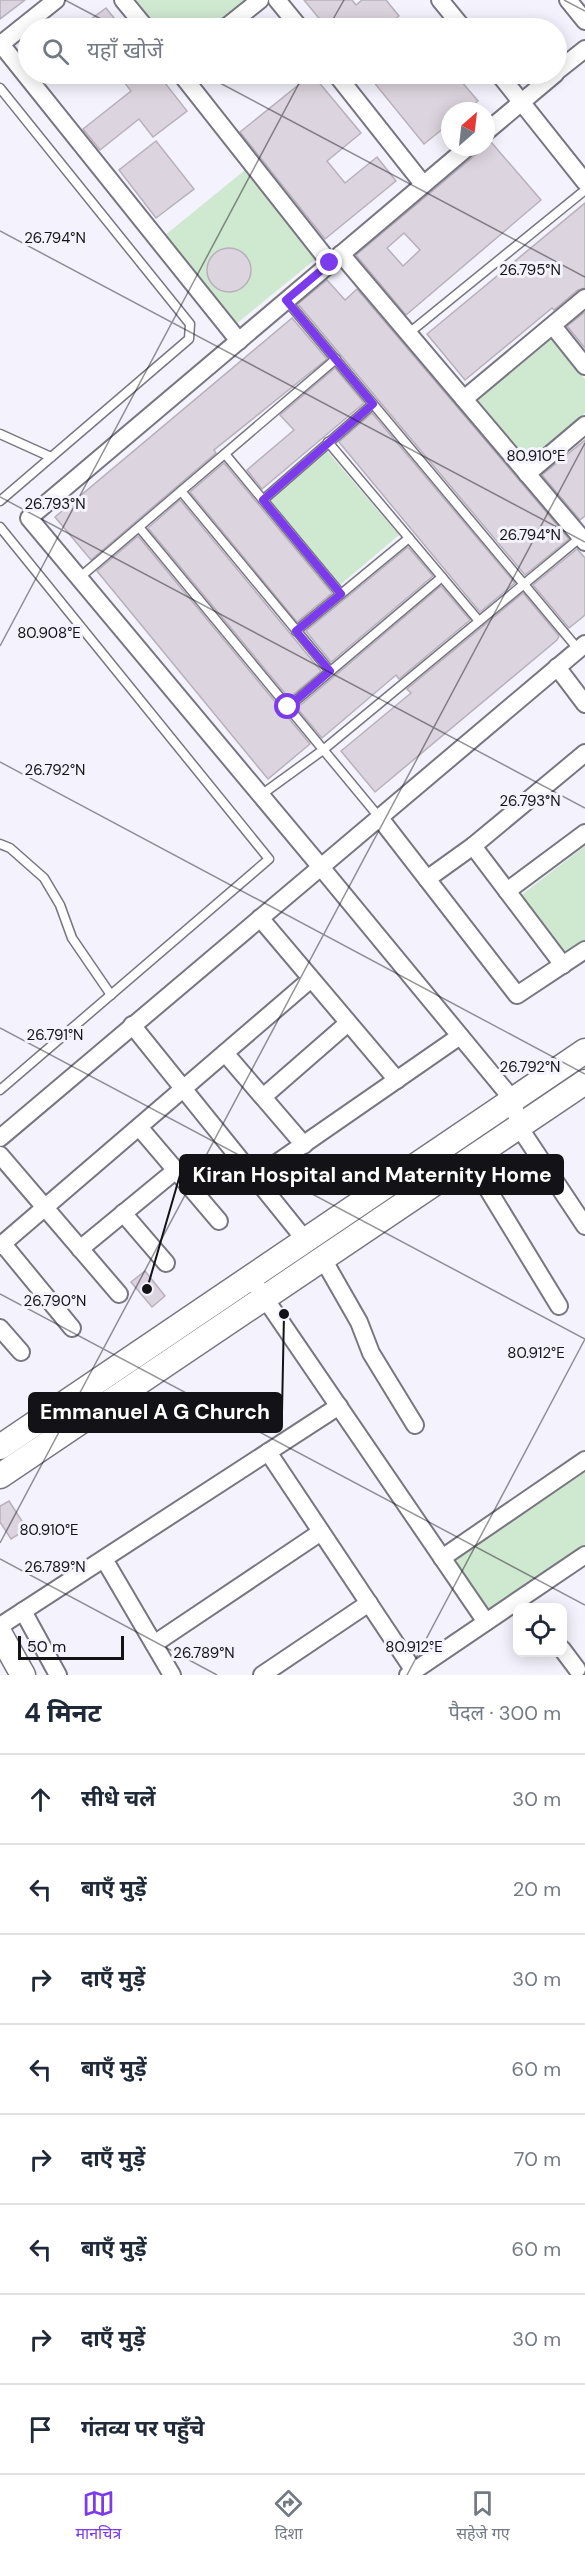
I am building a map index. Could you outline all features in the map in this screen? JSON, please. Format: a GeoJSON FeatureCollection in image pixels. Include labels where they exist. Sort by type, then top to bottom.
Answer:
{"type":"FeatureCollection","features":[{"type":"Feature","properties":{"kind":"street"},"geometry":{"type":"LineString","coordinates":[[33,18],[56,0]]}},
{"type":"Feature","properties":{"kind":"street"},"geometry":{"type":"LineString","coordinates":[[123,0],[138,18]]}},
{"type":"Feature","properties":{"kind":"street"},"geometry":{"type":"LineString","coordinates":[[238,18],[260,0]]}},
{"type":"Feature","properties":{"kind":"street"},"geometry":{"type":"LineString","coordinates":[[278,0],[292,18]]}},
{"type":"Feature","properties":{"kind":"street"},"geometry":{"type":"LineString","coordinates":[[568,0],[585,21]]}},
{"type":"Feature","properties":{"kind":"street"},"geometry":{"type":"LineString","coordinates":[[447,3],[457,18]]}},
{"type":"Feature","properties":{"kind":"street"},"geometry":{"type":"LineString","coordinates":[[18,30],[1,43],[18,64]]}},
{"type":"Feature","properties":{"kind":"street"},"geometry":{"type":"LineString","coordinates":[[567,64],[585,49]]}},
{"type":"Feature","properties":{"kind":"street"},"geometry":{"type":"LineString","coordinates":[[34,84],[238,340]]}},
{"type":"Feature","properties":{"kind":"street"},"geometry":{"type":"LineString","coordinates":[[189,84],[336,259],[408,333],[584,540]]}},
{"type":"Feature","properties":{"kind":"street"},"geometry":{"type":"LineString","coordinates":[[344,84],[423,184]]}},
{"type":"Feature","properties":{"kind":"street"},"geometry":{"type":"LineString","coordinates":[[507,84],[585,182]]}},
{"type":"Feature","properties":{"kind":"street"},"geometry":{"type":"LineString","coordinates":[[495,124],[543,84]]}},
{"type":"Feature","properties":{"kind":"street"},"geometry":{"type":"LineString","coordinates":[[457,156],[29,518],[513,1100],[519,1127],[585,1226]]}},
{"type":"Feature","properties":{"kind":"street"},"geometry":{"type":"LineString","coordinates":[[464,399],[585,298]]}},
{"type":"Feature","properties":{"kind":"street"},"geometry":{"type":"LineString","coordinates":[[553,326],[585,366]]}},
{"type":"Feature","properties":{"kind":"street"},"geometry":{"type":"LineString","coordinates":[[528,474],[585,425]]}},
{"type":"Feature","properties":{"kind":"street"},"geometry":{"type":"LineString","coordinates":[[0,1138],[582,646]]}},
{"type":"Feature","properties":{"kind":"street"},"geometry":{"type":"LineString","coordinates":[[557,667],[585,704]]}},
{"type":"Feature","properties":{"kind":"street"},"geometry":{"type":"LineString","coordinates":[[427,879],[473,846],[585,753]]}},
{"type":"Feature","properties":{"kind":"street"},"geometry":{"type":"LineString","coordinates":[[379,817],[517,995],[585,950]]}},
{"type":"Feature","properties":{"kind":"street"},"geometry":{"type":"LineString","coordinates":[[507,891],[585,833]]}},
{"type":"Feature","properties":{"kind":"street"},"geometry":{"type":"LineString","coordinates":[[473,846],[562,965]]}},
{"type":"Feature","properties":{"kind":"street"},"geometry":{"type":"LineString","coordinates":[[260,918],[397,1080]]}},
{"type":"Feature","properties":{"kind":"street"},"geometry":{"type":"LineString","coordinates":[[72,1328],[1,1245],[311,979]]}},
{"type":"Feature","properties":{"kind":"street"},"geometry":{"type":"LineString","coordinates":[[263,1097],[348,1023]]}},
{"type":"Feature","properties":{"kind":"street"},"geometry":{"type":"LineString","coordinates":[[132,1025],[306,1241]]}},
{"type":"Feature","properties":{"kind":"street"},"geometry":{"type":"LineString","coordinates":[[255,1178],[460,1036]]}},
{"type":"Feature","properties":{"kind":"street"},"geometry":{"type":"LineString","coordinates":[[0,1447],[585,1051]]}},
{"type":"Feature","properties":{"kind":"street"},"geometry":{"type":"LineString","coordinates":[[225,1053],[304,1145]]}},
{"type":"Feature","properties":{"kind":"street"},"geometry":{"type":"LineString","coordinates":[[0,1476],[585,1082]]}},
{"type":"Feature","properties":{"kind":"street"},"geometry":{"type":"LineString","coordinates":[[139,1127],[219,1221]]}},
{"type":"Feature","properties":{"kind":"street"},"geometry":{"type":"LineString","coordinates":[[0,1155],[119,1294]]}},
{"type":"Feature","properties":{"kind":"street"},"geometry":{"type":"LineString","coordinates":[[470,1160],[559,1306]]}},
{"type":"Feature","properties":{"kind":"street"},"geometry":{"type":"LineString","coordinates":[[81,1249],[176,1170]]}},
{"type":"Feature","properties":{"kind":"street"},"geometry":{"type":"LineString","coordinates":[[123,1213],[166,1263]]}},
{"type":"Feature","properties":{"kind":"street"},"geometry":{"type":"LineString","coordinates":[[323,1259],[359,1322],[370,1353],[415,1425]]}},
{"type":"Feature","properties":{"kind":"street"},"geometry":{"type":"LineString","coordinates":[[251,1278],[486,1622]]}},
{"type":"Feature","properties":{"kind":"street"},"geometry":{"type":"LineString","coordinates":[[0,1328],[21,1352]]}},
{"type":"Feature","properties":{"kind":"street"},"geometry":{"type":"LineString","coordinates":[[0,1626],[339,1406]]}},
{"type":"Feature","properties":{"kind":"street"},"geometry":{"type":"LineString","coordinates":[[268,1452],[369,1603],[411,1673],[486,1622],[529,1602],[585,1555]]}},
{"type":"Feature","properties":{"kind":"street"},"geometry":{"type":"LineString","coordinates":[[442,1558],[585,1460]]}},
{"type":"Feature","properties":{"kind":"street"},"geometry":{"type":"LineString","coordinates":[[154,1644],[321,1532]]}},
{"type":"Feature","properties":{"kind":"street"},"geometry":{"type":"LineString","coordinates":[[104,1558],[172,1675]]}},
{"type":"Feature","properties":{"kind":"street"},"geometry":{"type":"LineString","coordinates":[[262,1675],[369,1603]]}},
{"type":"Feature","properties":{"kind":"street"},"geometry":{"type":"LineString","coordinates":[[23,1611],[58,1675]]}},
{"type":"Feature","properties":{"kind":"street"},"geometry":{"type":"LineString","coordinates":[[0,1634],[23,1675]]}},
{"type":"Feature","properties":{"kind":"street"},"geometry":{"type":"LineString","coordinates":[[567,1656],[577,1669]]}},
{"type":"Feature","properties":{"kind":"lane"},"geometry":{"type":"LineString","coordinates":[[0,88],[189,324],[189,339],[0,501]]}},
{"type":"Feature","properties":{"kind":"lane"},"geometry":{"type":"LineString","coordinates":[[408,333],[585,190]]}},
{"type":"Feature","properties":{"kind":"lane"},"geometry":{"type":"LineString","coordinates":[[286,300],[524,584],[582,646]]}},
{"type":"Feature","properties":{"kind":"lane"},"geometry":{"type":"LineString","coordinates":[[79,578],[336,359]]}},
{"type":"Feature","properties":{"kind":"lane"},"geometry":{"type":"LineString","coordinates":[[263,500],[373,404]]}},
{"type":"Feature","properties":{"kind":"lane"},"geometry":{"type":"LineString","coordinates":[[0,434],[51,457]]}},
{"type":"Feature","properties":{"kind":"lane"},"geometry":{"type":"LineString","coordinates":[[328,442],[479,621]]}},
{"type":"Feature","properties":{"kind":"lane"},"geometry":{"type":"LineString","coordinates":[[225,454],[341,594]]}},
{"type":"Feature","properties":{"kind":"lane"},"geometry":{"type":"LineString","coordinates":[[181,491],[330,671]]}},
{"type":"Feature","properties":{"kind":"lane"},"geometry":{"type":"LineString","coordinates":[[0,527],[269,859],[0,1090]]}},
{"type":"Feature","properties":{"kind":"lane"},"geometry":{"type":"LineString","coordinates":[[139,527],[379,817]]}},
{"type":"Feature","properties":{"kind":"lane"},"geometry":{"type":"LineString","coordinates":[[296,631],[409,538]]}},
{"type":"Feature","properties":{"kind":"lane"},"geometry":{"type":"LineString","coordinates":[[261,795],[323,750],[524,584],[584,540]]}},
{"type":"Feature","properties":{"kind":"lane"},"geometry":{"type":"LineString","coordinates":[[288,707],[442,577]]}},
{"type":"Feature","properties":{"kind":"lane"},"geometry":{"type":"LineString","coordinates":[[0,844],[10,848],[44,878],[60,904],[72,938],[111,995]]}},
{"type":"Feature","properties":{"kind":"green space"},"geometry":{"type":"Polygon","coordinates":[[[136,0],[246,0],[222,18],[150,18],[136,0]]]}},
{"type":"Feature","properties":{"kind":"green space"},"geometry":{"type":"Polygon","coordinates":[[[245,170],[317,258],[236,324],[164,236],[245,170]]]}},
{"type":"Feature","properties":{"kind":"green space"},"geometry":{"type":"Polygon","coordinates":[[[551,339],[585,379],[585,413],[527,461],[477,401],[551,339]]]}},
{"type":"Feature","properties":{"kind":"green space"},"geometry":{"type":"Polygon","coordinates":[[[327,451],[399,535],[340,585],[269,501],[327,451]]]}},
{"type":"Feature","properties":{"kind":"green space"},"geometry":{"type":"Polygon","coordinates":[[[585,846],[585,941],[564,956],[520,896],[585,846]]]}},
{"type":"Feature","properties":{"kind":"green space"},"geometry":{"type":"Polygon","coordinates":[[[585,1468],[585,1545],[488,1610],[452,1558],[585,1468]]]}},
{"type":"Feature","properties":{"kind":"building"},"geometry":{"type":"Polygon","coordinates":[[[0,0],[25,0],[0,19],[0,0]]]}},
{"type":"Feature","properties":{"kind":"building"},"geometry":{"type":"Polygon","coordinates":[[[304,0],[352,0],[356,5],[362,0],[386,0],[399,16],[396,18],[319,18],[304,0]]]}},
{"type":"Feature","properties":{"kind":"building"},"geometry":{"type":"Polygon","coordinates":[[[106,8],[114,18],[92,18],[106,8]]]}},
{"type":"Feature","properties":{"kind":"building"},"geometry":{"type":"Polygon","coordinates":[[[126,84],[166,84],[187,111],[153,137],[139,119],[100,150],[83,129],[131,91],[126,84]]]}},
{"type":"Feature","properties":{"kind":"building"},"geometry":{"type":"Polygon","coordinates":[[[300,84],[320,84],[361,133],[327,161],[345,183],[377,157],[396,181],[325,239],[240,132],[300,84]]]}},
{"type":"Feature","properties":{"kind":"building"},"geometry":{"type":"Polygon","coordinates":[[[375,84],[464,84],[478,101],[441,102],[441,130],[424,144],[375,84]]]}},
{"type":"Feature","properties":{"kind":"building"},"geometry":{"type":"Polygon","coordinates":[[[156,141],[194,189],[156,218],[119,170],[156,141]]]}},
{"type":"Feature","properties":{"kind":"building"},"geometry":{"type":"Polygon","coordinates":[[[495,147],[541,200],[406,315],[356,255],[474,156],[495,156],[495,147]],[[404,233],[387,248],[403,266],[420,250],[404,233]]]}},
{"type":"Feature","properties":{"kind":"building"},"geometry":{"type":"Polygon","coordinates":[[[585,203],[585,288],[578,290],[554,310],[552,308],[465,380],[427,334],[585,203]]]}},
{"type":"Feature","properties":{"kind":"building"},"geometry":{"type":"Polygon","coordinates":[[[229,248],[244,255],[251,270],[244,285],[229,292],[214,285],[207,270],[214,255],[229,248]]]}},
{"type":"Feature","properties":{"kind":"building"},"geometry":{"type":"Polygon","coordinates":[[[327,280],[345,300],[357,289],[569,539],[525,575],[298,304],[327,280]]]}},
{"type":"Feature","properties":{"kind":"building"},"geometry":{"type":"Polygon","coordinates":[[[585,312],[585,348],[567,326],[585,312]]]}},
{"type":"Feature","properties":{"kind":"building"},"geometry":{"type":"Polygon","coordinates":[[[292,318],[327,359],[214,450],[216,453],[91,560],[55,517],[292,318]]]}},
{"type":"Feature","properties":{"kind":"building"},"geometry":{"type":"Polygon","coordinates":[[[335,368],[364,403],[262,489],[247,470],[294,430],[280,415],[335,368]]]}},
{"type":"Feature","properties":{"kind":"building"},"geometry":{"type":"Polygon","coordinates":[[[372,413],[515,583],[480,612],[339,442],[372,413]]]}},
{"type":"Feature","properties":{"kind":"building"},"geometry":{"type":"Polygon","coordinates":[[[585,440],[585,516],[580,520],[542,475],[585,440]]]}},
{"type":"Feature","properties":{"kind":"building"},"geometry":{"type":"Polygon","coordinates":[[[224,463],[332,593],[297,622],[190,492],[224,463]]]}},
{"type":"Feature","properties":{"kind":"building"},"geometry":{"type":"Polygon","coordinates":[[[180,500],[321,671],[289,698],[148,528],[180,500]]]}},
{"type":"Feature","properties":{"kind":"building"},"geometry":{"type":"Polygon","coordinates":[[[138,536],[310,744],[268,779],[97,571],[138,536]]]}},
{"type":"Feature","properties":{"kind":"building"},"geometry":{"type":"Polygon","coordinates":[[[408,547],[433,576],[331,662],[306,631],[408,547]]]}},
{"type":"Feature","properties":{"kind":"building"},"geometry":{"type":"Polygon","coordinates":[[[577,549],[585,558],[585,615],[569,628],[533,585],[577,549]]]}},
{"type":"Feature","properties":{"kind":"building"},"geometry":{"type":"Polygon","coordinates":[[[441,586],[470,620],[399,679],[396,675],[322,738],[297,708],[441,586]]]}},
{"type":"Feature","properties":{"kind":"building"},"geometry":{"type":"Polygon","coordinates":[[[523,593],[559,636],[557,640],[375,792],[341,751],[411,693],[407,689],[523,593]]]}},
{"type":"Feature","properties":{"kind":"building"},"geometry":{"type":"Polygon","coordinates":[[[145,1271],[165,1296],[152,1307],[131,1282],[145,1271]]]}},
{"type":"Feature","properties":{"kind":"building"},"geometry":{"type":"Polygon","coordinates":[[[9,1501],[27,1529],[11,1539],[0,1522],[0,1506],[9,1501]]]}},
{"type":"Feature","properties":{"kind":"place","name":"Kiran Hospital and Maternity Home"},"geometry":{"type":"Point","coordinates":[147,1289]}},
{"type":"Feature","properties":{"kind":"place","name":"Emmanuel A G Church"},"geometry":{"type":"Point","coordinates":[284,1314]}},
{"type":"Feature","properties":{"kind":"route"},"geometry":{"type":"LineString","coordinates":[[288,707],[330,671],[296,631],[341,594],[263,500],[373,404],[286,300],[330,263]]}}]}
